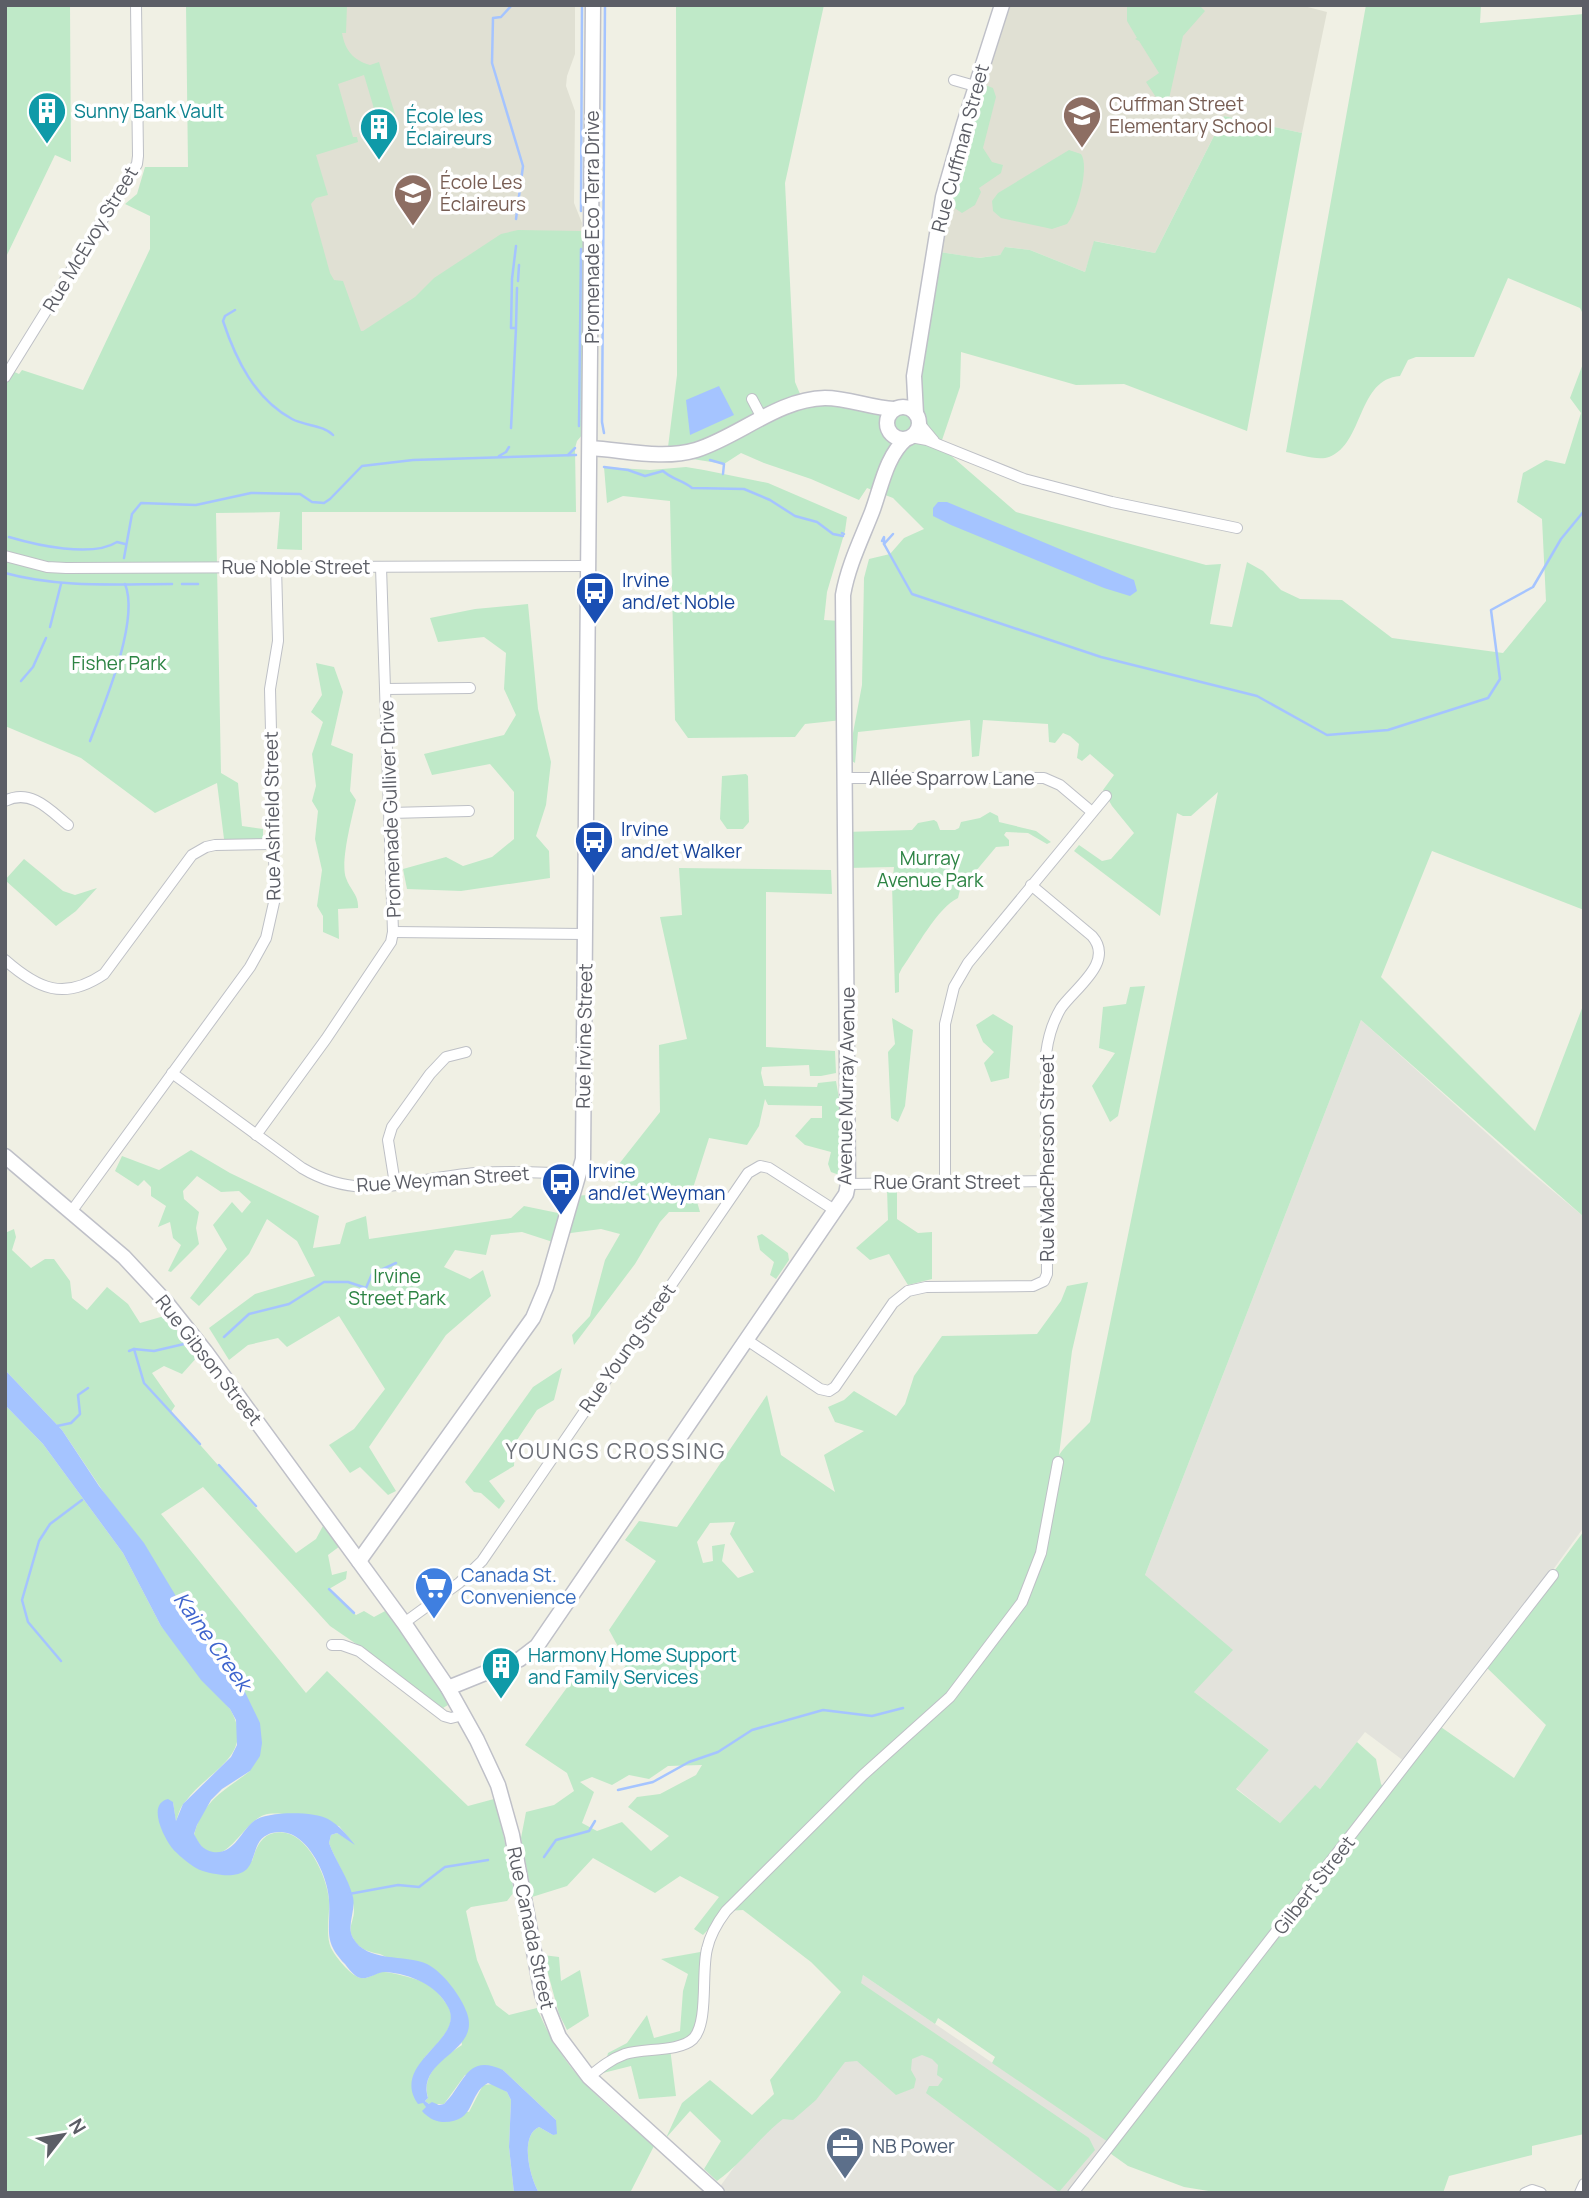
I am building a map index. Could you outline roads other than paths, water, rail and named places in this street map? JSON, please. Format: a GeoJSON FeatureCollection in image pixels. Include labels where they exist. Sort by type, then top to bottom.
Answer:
{"type":"FeatureCollection","features":[{"type":"Feature","properties":{"kind":"street","name":"Rue McEvoy Street"},"geometry":{"type":"LineString","coordinates":[[5,377],[137,164],[136,5]]}},
{"type":"Feature","properties":{"kind":"street","name":"Promenade Eco Terra Drive"},"geometry":{"type":"LineString","coordinates":[[590,449],[593,5]]}},
{"type":"Feature","properties":{"kind":"street","name":"Rue Cuffman Street"},"geometry":{"type":"LineString","coordinates":[[914,376],[943,197],[1002,5]]}},
{"type":"Feature","properties":{"kind":"street"},"geometry":{"type":"LineString","coordinates":[[954,80],[975,86]]}},
{"type":"Feature","properties":{"kind":"street"},"geometry":{"type":"LineString","coordinates":[[888,428],[888,417],[896,409],[914,376]]}},
{"type":"Feature","properties":{"kind":"street"},"geometry":{"type":"LineString","coordinates":[[913,428],[914,376]]}},
{"type":"Feature","properties":{"kind":"street"},"geometry":{"type":"LineString","coordinates":[[590,449],[657,455],[684,453],[713,443],[803,401],[825,398],[896,409],[908,408],[913,428],[940,446],[1024,479],[1112,502],[1237,528]]}},
{"type":"Feature","properties":{"kind":"street"},"geometry":{"type":"LineString","coordinates":[[752,399],[762,418]]}},
{"type":"Feature","properties":{"kind":"street"},"geometry":{"type":"LineString","coordinates":[[860,404],[880,416],[896,437],[913,428]]}},
{"type":"Feature","properties":{"kind":"street","name":"Avenue Murray Avenue"},"geometry":{"type":"LineString","coordinates":[[888,428],[888,466]]}},
{"type":"Feature","properties":{"kind":"street","name":"Avenue Murray Avenue"},"geometry":{"type":"LineString","coordinates":[[449,1688],[510,1664],[537,1646],[846,1194],[847,930],[843,778],[843,595],[846,574],[888,466],[913,428]]}},
{"type":"Feature","properties":{"kind":"street","name":"Rue Irvine Street"},"geometry":{"type":"LineString","coordinates":[[359,1560],[533,1318],[547,1287],[580,1175],[583,1159],[590,449]]}},
{"type":"Feature","properties":{"kind":"street","name":"Rue Noble Street"},"geometry":{"type":"LineString","coordinates":[[5,556],[47,567],[587,566]]}},
{"type":"Feature","properties":{"kind":"street","name":"Rue Ashfield Street"},"geometry":{"type":"LineString","coordinates":[[71,1212],[250,967],[266,938],[275,898],[270,689],[278,641],[276,567]]}},
{"type":"Feature","properties":{"kind":"street","name":"Promenade Gulliver Drive"},"geometry":{"type":"LineString","coordinates":[[256,1135],[391,942],[390,813],[381,567]]}},
{"type":"Feature","properties":{"kind":"street"},"geometry":{"type":"LineString","coordinates":[[386,689],[470,688]]}},
{"type":"Feature","properties":{"kind":"street","name":"Allée Sparrow Lane"},"geometry":{"type":"LineString","coordinates":[[843,778],[1044,778],[1060,785],[1092,812]]}},
{"type":"Feature","properties":{"kind":"street"},"geometry":{"type":"LineString","coordinates":[[5,801],[24,796],[35,800],[68,825]]}},
{"type":"Feature","properties":{"kind":"street"},"geometry":{"type":"LineString","coordinates":[[945,1182],[945,1034],[951,996],[968,962],[1106,796]]}},
{"type":"Feature","properties":{"kind":"street"},"geometry":{"type":"LineString","coordinates":[[390,813],[469,811]]}},
{"type":"Feature","properties":{"kind":"street"},"geometry":{"type":"LineString","coordinates":[[5,960],[25,978],[49,989],[78,988],[92,982],[104,974],[192,855],[215,845],[274,844]]}},
{"type":"Feature","properties":{"kind":"street","name":"Rue MacPherson Street"},"geometry":{"type":"LineString","coordinates":[[747,1340],[820,1389],[830,1391],[893,1303],[908,1292],[926,1287],[1041,1284],[1047,1274],[1045,1054],[1048,1037],[1060,1009],[1096,966],[1100,953],[1092,936],[1031,885]]}},
{"type":"Feature","properties":{"kind":"street"},"geometry":{"type":"LineString","coordinates":[[393,932],[585,934]]}},
{"type":"Feature","properties":{"kind":"street"},"geometry":{"type":"LineString","coordinates":[[395,1184],[388,1140],[392,1127],[430,1074],[446,1057],[466,1052]]}},
{"type":"Feature","properties":{"kind":"street","name":"Rue Weyman Street"},"geometry":{"type":"LineString","coordinates":[[172,1073],[302,1168],[329,1182],[344,1186],[362,1188],[475,1173],[533,1172],[580,1175]]}},
{"type":"Feature","properties":{"kind":"street","name":"Rue Gibson Street"},"geometry":{"type":"LineString","coordinates":[[5,1156],[124,1257],[183,1321],[404,1623]]}},
{"type":"Feature","properties":{"kind":"street","name":"Rue Young Street"},"geometry":{"type":"LineString","coordinates":[[404,1623],[459,1583],[482,1560],[748,1172],[760,1166],[769,1168],[836,1211]]}},
{"type":"Feature","properties":{"kind":"street","name":"Rue Grant Street"},"geometry":{"type":"LineString","coordinates":[[848,1184],[1047,1181]]}},
{"type":"Feature","properties":{"kind":"street"},"geometry":{"type":"LineString","coordinates":[[589,2077],[611,2060],[626,2053],[686,2045],[696,2037],[701,2020],[706,1951],[715,1926],[726,1911],[863,1775],[950,1697],[1022,1602],[1041,1553],[1058,1461]]}},
{"type":"Feature","properties":{"kind":"street","name":"Gilbert Street"},"geometry":{"type":"LineString","coordinates":[[1073,2193],[1553,1575]]}},
{"type":"Feature","properties":{"kind":"street","name":"Rue Canada Street"},"geometry":{"type":"LineString","coordinates":[[404,1623],[449,1688],[490,1767],[507,1815],[547,2009],[559,2037],[589,2077],[716,2193]]}},
{"type":"Feature","properties":{"kind":"street"},"geometry":{"type":"LineString","coordinates":[[332,1645],[342,1645],[359,1651],[444,1716],[451,1718],[463,1715]]}},
{"type":"Feature","properties":{"kind":"street"},"geometry":{"type":"LineString","coordinates":[[1580,2193],[1584,2184]]}},
{"type":"Feature","properties":{"kind":"street"},"geometry":{"type":"LineString","coordinates":[[1525,2193],[1532,2190],[1541,2193]]}},
{"type":"Feature","properties":{"kind":"water"},"geometry":{"type":"Polygon","coordinates":[[[719,386],[734,415],[690,435],[686,400],[719,386]]]}},
{"type":"Feature","properties":{"kind":"water"},"geometry":{"type":"Polygon","coordinates":[[[938,502],[947,502],[1134,580],[1137,591],[1130,596],[1104,588],[951,525],[933,516],[933,508],[938,502]]]}},
{"type":"Feature","properties":{"kind":"water"},"geometry":{"type":"Polygon","coordinates":[[[5,1370],[62,1430],[99,1486],[144,1543],[200,1636],[245,1692],[260,1723],[260,1756],[250,1771],[222,1789],[211,1800],[194,1834],[199,1843],[206,1850],[213,1852],[226,1850],[254,1821],[279,1814],[321,1816],[343,1830],[355,1845],[337,1833],[331,1835],[329,1843],[353,1897],[350,1928],[353,1938],[359,1946],[377,1955],[427,1964],[451,1985],[467,2013],[469,2026],[465,2038],[431,2073],[427,2085],[428,2098],[425,2101],[429,2104],[444,2104],[468,2073],[481,2065],[503,2070],[556,2120],[557,2134],[553,2135],[539,2127],[529,2139],[528,2158],[532,2178],[539,2193],[514,2193],[509,2147],[511,2100],[507,2092],[488,2083],[481,2088],[466,2113],[453,2121],[436,2121],[422,2111],[426,2107],[423,2103],[418,2104],[412,2089],[413,2076],[419,2064],[447,2030],[451,2019],[448,2007],[430,1987],[413,1978],[386,1972],[360,1978],[350,1970],[330,1941],[326,1884],[320,1867],[305,1844],[289,1833],[271,1833],[258,1844],[245,1871],[222,1875],[196,1868],[168,1843],[161,1829],[158,1807],[168,1799],[173,1802],[176,1821],[183,1804],[231,1757],[237,1745],[236,1720],[230,1709],[201,1680],[161,1626],[123,1553],[43,1444],[5,1405],[5,1370]]]}},
{"type":"Feature","properties":{"kind":"waterway"},"geometry":{"type":"LineString","coordinates":[[512,5],[501,17],[493,18],[492,63],[523,166],[516,219]]}},
{"type":"Feature","properties":{"kind":"waterway"},"geometry":{"type":"LineString","coordinates":[[581,211],[582,5]]}},
{"type":"Feature","properties":{"kind":"waterway"},"geometry":{"type":"LineString","coordinates":[[604,433],[605,5]]}},
{"type":"Feature","properties":{"kind":"waterway"},"geometry":{"type":"LineString","coordinates":[[511,428],[516,328],[511,328],[512,279],[516,246]]}},
{"type":"Feature","properties":{"kind":"waterway"},"geometry":{"type":"LineString","coordinates":[[579,426],[581,249]]}},
{"type":"Feature","properties":{"kind":"waterway"},"geometry":{"type":"LineString","coordinates":[[518,281],[519,265]]}},
{"type":"Feature","properties":{"kind":"waterway"},"geometry":{"type":"LineString","coordinates":[[516,327],[517,288]]}},
{"type":"Feature","properties":{"kind":"waterway"},"geometry":{"type":"LineString","coordinates":[[235,310],[225,316],[223,321],[234,350],[257,389],[267,401],[292,419],[325,429],[333,435]]}},
{"type":"Feature","properties":{"kind":"waterway"},"geometry":{"type":"LineString","coordinates":[[1584,421],[1584,478]]}},
{"type":"Feature","properties":{"kind":"waterway"},"geometry":{"type":"LineString","coordinates":[[499,456],[509,447]]}},
{"type":"Feature","properties":{"kind":"waterway"},"geometry":{"type":"LineString","coordinates":[[568,455],[575,448]]}},
{"type":"Feature","properties":{"kind":"waterway"},"geometry":{"type":"LineString","coordinates":[[124,558],[132,514],[141,503],[196,505],[251,493],[300,494],[312,502],[324,503],[362,466],[413,460],[576,455]]}},
{"type":"Feature","properties":{"kind":"waterway"},"geometry":{"type":"LineString","coordinates":[[710,460],[724,464],[723,474]]}},
{"type":"Feature","properties":{"kind":"waterway"},"geometry":{"type":"LineString","coordinates":[[604,467],[628,470],[645,476],[663,471],[692,488],[744,489],[770,500],[795,516],[817,522],[833,534],[843,536]]}},
{"type":"Feature","properties":{"kind":"waterway"},"geometry":{"type":"LineString","coordinates":[[884,544],[912,594],[1101,657],[1257,696],[1327,735],[1388,730],[1488,698],[1500,679],[1491,610],[1533,587],[1561,539],[1584,511]]}},
{"type":"Feature","properties":{"kind":"waterway"},"geometry":{"type":"LineString","coordinates":[[882,541],[884,537],[884,544],[893,534]]}},
{"type":"Feature","properties":{"kind":"waterway"},"geometry":{"type":"LineString","coordinates":[[9,537],[79,550],[106,547],[117,542],[125,544]]}},
{"type":"Feature","properties":{"kind":"waterway"},"geometry":{"type":"LineString","coordinates":[[5,573],[67,583],[172,584]]}},
{"type":"Feature","properties":{"kind":"waterway"},"geometry":{"type":"LineString","coordinates":[[50,627],[61,584]]}},
{"type":"Feature","properties":{"kind":"waterway"},"geometry":{"type":"LineString","coordinates":[[90,741],[124,640],[128,619],[125,584]]}},
{"type":"Feature","properties":{"kind":"waterway"},"geometry":{"type":"LineString","coordinates":[[182,584],[198,584]]}},
{"type":"Feature","properties":{"kind":"waterway"},"geometry":{"type":"LineString","coordinates":[[21,681],[33,667],[46,638]]}},
{"type":"Feature","properties":{"kind":"waterway"},"geometry":{"type":"LineString","coordinates":[[224,1337],[249,1314],[289,1304],[324,1282],[348,1282],[366,1288],[372,1274],[396,1263]]}},
{"type":"Feature","properties":{"kind":"waterway"},"geometry":{"type":"LineString","coordinates":[[129,1351],[154,1351],[184,1344]]}},
{"type":"Feature","properties":{"kind":"waterway"},"geometry":{"type":"LineString","coordinates":[[134,1349],[144,1383],[200,1444]]}},
{"type":"Feature","properties":{"kind":"waterway"},"geometry":{"type":"LineString","coordinates":[[57,1426],[71,1423],[80,1414],[78,1395],[88,1388]]}},
{"type":"Feature","properties":{"kind":"waterway"},"geometry":{"type":"LineString","coordinates":[[219,1465],[256,1506]]}},
{"type":"Feature","properties":{"kind":"waterway"},"geometry":{"type":"LineString","coordinates":[[61,1661],[28,1622],[22,1600],[39,1541],[50,1524],[82,1500]]}},
{"type":"Feature","properties":{"kind":"waterway"},"geometry":{"type":"LineString","coordinates":[[329,1589],[354,1613]]}},
{"type":"Feature","properties":{"kind":"waterway"},"geometry":{"type":"LineString","coordinates":[[618,1790],[653,1782],[689,1762],[718,1752],[752,1730],[823,1710],[872,1716],[903,1708]]}},
{"type":"Feature","properties":{"kind":"waterway"},"geometry":{"type":"LineString","coordinates":[[544,1857],[556,1840],[589,1831],[595,1821]]}},
{"type":"Feature","properties":{"kind":"waterway"},"geometry":{"type":"LineString","coordinates":[[349,1894],[398,1885],[419,1887],[445,1867],[488,1860]]}},
{"type":"Feature","properties":{"kind":"place","name":"Sunny Bank Vault"},"geometry":{"type":"Point","coordinates":[47,145]}},
{"type":"Feature","properties":{"kind":"place","name":"Cuffman Street Elementary School"},"geometry":{"type":"Point","coordinates":[1082,149]}},
{"type":"Feature","properties":{"kind":"place","name":"École les Éclaireurs"},"geometry":{"type":"Point","coordinates":[379,161]}},
{"type":"Feature","properties":{"kind":"place","name":"École Les Éclaireurs"},"geometry":{"type":"Point","coordinates":[413,227]}},
{"type":"Feature","properties":{"kind":"place","name":"Irvine and/et Noble"},"geometry":{"type":"Point","coordinates":[595,625]}},
{"type":"Feature","properties":{"kind":"place","name":"Irvine and/et Walker"},"geometry":{"type":"Point","coordinates":[594,874]}},
{"type":"Feature","properties":{"kind":"place","name":"Irvine and/et Weyman"},"geometry":{"type":"Point","coordinates":[561,1216]}},
{"type":"Feature","properties":{"kind":"place","name":"Canada St. Convenience"},"geometry":{"type":"Point","coordinates":[434,1620]}},
{"type":"Feature","properties":{"kind":"place","name":"Harmony Home Support and Family Services"},"geometry":{"type":"Point","coordinates":[501,1700]}},
{"type":"Feature","properties":{"kind":"place","name":"NB Power"},"geometry":{"type":"Point","coordinates":[845,2180]}},
{"type":"Feature","properties":{"kind":"district","name":"YOUNGS CROSSING"},"geometry":{"type":"Point","coordinates":[616,1451]}},
{"type":"Feature","properties":{"kind":"park label","name":"Fisher Park"},"geometry":{"type":"Point","coordinates":[119,663]}},
{"type":"Feature","properties":{"kind":"park label","name":"Murray Avenue Park"},"geometry":{"type":"Point","coordinates":[930,869]}},
{"type":"Feature","properties":{"kind":"park label","name":"Irvine Street Park"},"geometry":{"type":"Point","coordinates":[397,1287]}},
{"type":"Feature","properties":{"kind":"water label","name":"Kaine Creek"},"geometry":{"type":"Point","coordinates":[213,1641]}}]}
